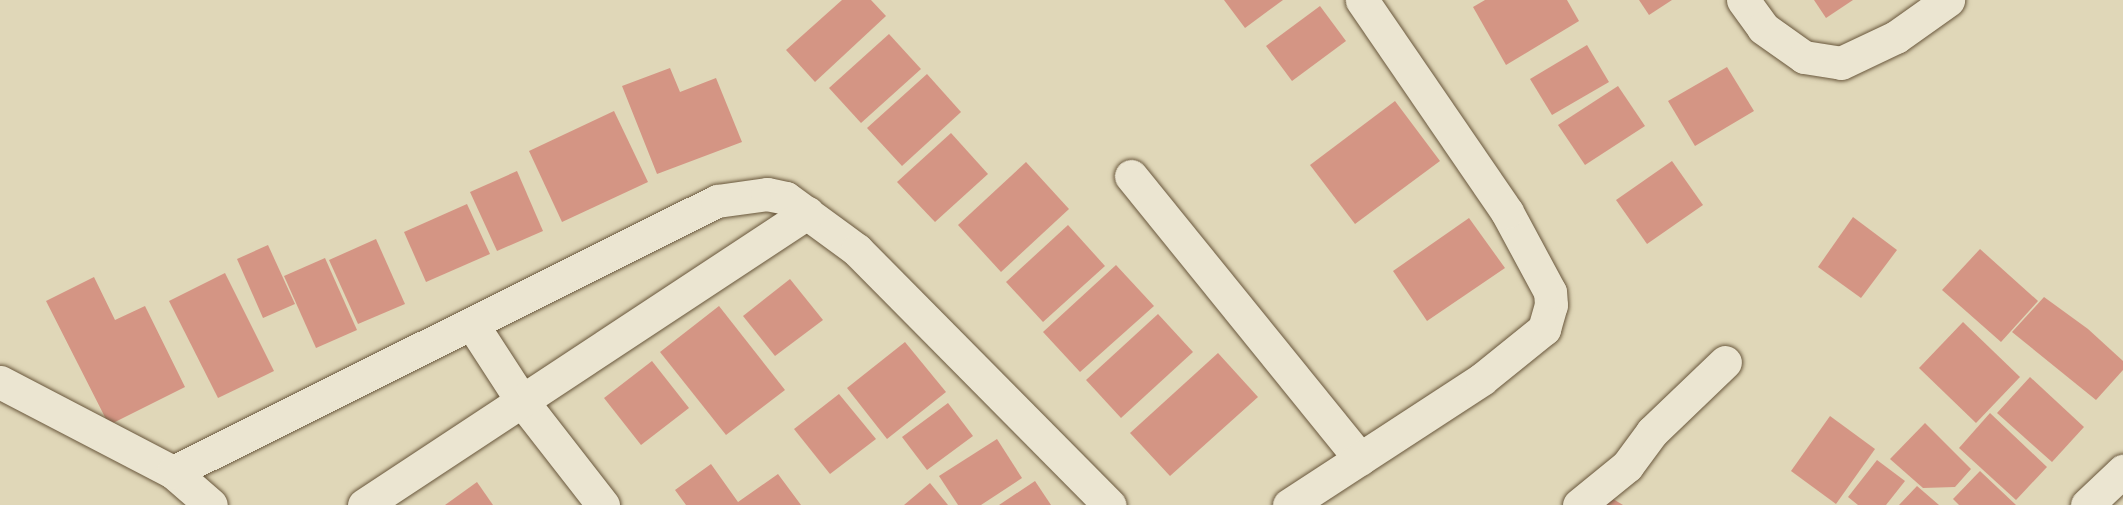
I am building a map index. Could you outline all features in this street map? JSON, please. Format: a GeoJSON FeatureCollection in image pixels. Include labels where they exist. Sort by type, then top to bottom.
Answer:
{"type":"FeatureCollection","features":[{"type":"Feature","properties":{"kind":"street"},"geometry":{"type":"LineString","coordinates":[[1289,505],[1491,372],[1544,329],[1551,305],[1550,292],[1507,212],[1362,0]]}},
{"type":"Feature","properties":{"kind":"street"},"geometry":{"type":"LineString","coordinates":[[1743,0],[1762,28],[1804,57],[1841,63],[1896,37],[1948,0]]}},
{"type":"Feature","properties":{"kind":"street"},"geometry":{"type":"LineString","coordinates":[[1131,176],[1360,459]]}},
{"type":"Feature","properties":{"kind":"street"},"geometry":{"type":"LineString","coordinates":[[173,472],[717,201],[767,194],[786,198],[857,250],[1109,505]]}},
{"type":"Feature","properties":{"kind":"street"},"geometry":{"type":"LineString","coordinates":[[364,505],[807,213]]}},
{"type":"Feature","properties":{"kind":"street"},"geometry":{"type":"LineString","coordinates":[[472,324],[522,401],[603,505]]}},
{"type":"Feature","properties":{"kind":"street"},"geometry":{"type":"LineString","coordinates":[[1579,505],[1627,466],[1652,432],[1725,362]]}},
{"type":"Feature","properties":{"kind":"street"},"geometry":{"type":"LineString","coordinates":[[0,382],[173,472],[211,505]]}},
{"type":"Feature","properties":{"kind":"street"},"geometry":{"type":"LineString","coordinates":[[2086,505],[2123,471]]}},
{"type":"Feature","properties":{"kind":"building"},"geometry":{"type":"Polygon","coordinates":[[[842,0],[871,0],[886,16],[815,82],[786,50],[842,0]]]}},
{"type":"Feature","properties":{"kind":"building"},"geometry":{"type":"Polygon","coordinates":[[[1224,0],[1283,0],[1245,28],[1224,0]]]}},
{"type":"Feature","properties":{"kind":"building"},"geometry":{"type":"Polygon","coordinates":[[[1485,0],[1567,0],[1579,21],[1506,65],[1473,7],[1485,0]]]}},
{"type":"Feature","properties":{"kind":"building"},"geometry":{"type":"Polygon","coordinates":[[[1639,0],[1672,0],[1649,15],[1639,0]]]}},
{"type":"Feature","properties":{"kind":"building"},"geometry":{"type":"Polygon","coordinates":[[[1814,0],[1853,0],[1826,18],[1814,0]]]}},
{"type":"Feature","properties":{"kind":"building"},"geometry":{"type":"Polygon","coordinates":[[[1320,6],[1346,41],[1292,81],[1266,46],[1320,6]]]}},
{"type":"Feature","properties":{"kind":"building"},"geometry":{"type":"Polygon","coordinates":[[[889,34],[921,69],[861,123],[829,88],[889,34]]]}},
{"type":"Feature","properties":{"kind":"building"},"geometry":{"type":"Polygon","coordinates":[[[1587,45],[1609,82],[1552,115],[1530,79],[1587,45]]]}},
{"type":"Feature","properties":{"kind":"building"},"geometry":{"type":"Polygon","coordinates":[[[1727,67],[1754,111],[1695,146],[1668,101],[1727,67]]]}},
{"type":"Feature","properties":{"kind":"building"},"geometry":{"type":"Polygon","coordinates":[[[670,68],[680,92],[716,78],[742,142],[657,174],[622,86],[670,68]]]}},
{"type":"Feature","properties":{"kind":"building"},"geometry":{"type":"Polygon","coordinates":[[[927,74],[961,112],[902,166],[867,128],[927,74]]]}},
{"type":"Feature","properties":{"kind":"building"},"geometry":{"type":"Polygon","coordinates":[[[1618,86],[1645,126],[1585,165],[1558,125],[1618,86]]]}},
{"type":"Feature","properties":{"kind":"building"},"geometry":{"type":"Polygon","coordinates":[[[1395,101],[1440,161],[1355,224],[1310,165],[1395,101]]]}},
{"type":"Feature","properties":{"kind":"building"},"geometry":{"type":"Polygon","coordinates":[[[614,111],[648,182],[562,222],[529,151],[614,111]]]}},
{"type":"Feature","properties":{"kind":"building"},"geometry":{"type":"Polygon","coordinates":[[[951,133],[988,174],[935,222],[897,182],[951,133]]]}},
{"type":"Feature","properties":{"kind":"building"},"geometry":{"type":"Polygon","coordinates":[[[1672,161],[1703,205],[1647,244],[1616,200],[1672,161]]]}},
{"type":"Feature","properties":{"kind":"building"},"geometry":{"type":"Polygon","coordinates":[[[1026,162],[1069,209],[1001,272],[958,225],[1026,162]]]}},
{"type":"Feature","properties":{"kind":"building"},"geometry":{"type":"Polygon","coordinates":[[[517,171],[543,231],[497,251],[470,192],[517,171]]]}},
{"type":"Feature","properties":{"kind":"building"},"geometry":{"type":"Polygon","coordinates":[[[467,204],[490,254],[426,282],[404,232],[467,204]]]}},
{"type":"Feature","properties":{"kind":"building"},"geometry":{"type":"Polygon","coordinates":[[[1853,217],[1897,250],[1861,298],[1818,267],[1853,217]]]}},
{"type":"Feature","properties":{"kind":"building"},"geometry":{"type":"Polygon","coordinates":[[[1469,218],[1505,268],[1427,321],[1393,271],[1469,218]]]}},
{"type":"Feature","properties":{"kind":"building"},"geometry":{"type":"Polygon","coordinates":[[[1068,225],[1105,266],[1043,322],[1006,282],[1068,225]]]}},
{"type":"Feature","properties":{"kind":"building"},"geometry":{"type":"Polygon","coordinates":[[[376,239],[405,304],[358,324],[329,260],[376,239]]]}},
{"type":"Feature","properties":{"kind":"building"},"geometry":{"type":"Polygon","coordinates":[[[268,245],[295,304],[263,318],[237,259],[268,245]]]}},
{"type":"Feature","properties":{"kind":"building"},"geometry":{"type":"Polygon","coordinates":[[[1980,249],[2038,301],[2001,342],[1942,290],[1980,249]]]}},
{"type":"Feature","properties":{"kind":"building"},"geometry":{"type":"Polygon","coordinates":[[[325,258],[357,330],[316,348],[284,276],[325,258]]]}},
{"type":"Feature","properties":{"kind":"building"},"geometry":{"type":"Polygon","coordinates":[[[1116,265],[1154,306],[1080,372],[1043,332],[1116,265]]]}},
{"type":"Feature","properties":{"kind":"building"},"geometry":{"type":"Polygon","coordinates":[[[225,273],[274,371],[218,398],[169,301],[225,273]]]}},
{"type":"Feature","properties":{"kind":"building"},"geometry":{"type":"Polygon","coordinates":[[[94,277],[115,320],[145,306],[185,387],[109,425],[46,301],[94,277]]]}},
{"type":"Feature","properties":{"kind":"building"},"geometry":{"type":"Polygon","coordinates":[[[790,279],[823,320],[775,356],[743,316],[790,279]]]}},
{"type":"Feature","properties":{"kind":"building"},"geometry":{"type":"Polygon","coordinates":[[[2044,297],[2088,329],[2123,361],[2123,370],[2096,400],[2012,332],[2044,297]]]}},
{"type":"Feature","properties":{"kind":"building"},"geometry":{"type":"Polygon","coordinates":[[[719,306],[785,390],[726,435],[660,352],[719,306]]]}},
{"type":"Feature","properties":{"kind":"building"},"geometry":{"type":"Polygon","coordinates":[[[1158,314],[1193,352],[1121,418],[1086,380],[1158,314]]]}},
{"type":"Feature","properties":{"kind":"building"},"geometry":{"type":"Polygon","coordinates":[[[1963,322],[2020,377],[1976,423],[1919,368],[1963,322]]]}},
{"type":"Feature","properties":{"kind":"building"},"geometry":{"type":"Polygon","coordinates":[[[905,342],[946,392],[887,439],[847,388],[905,342]]]}},
{"type":"Feature","properties":{"kind":"building"},"geometry":{"type":"Polygon","coordinates":[[[1218,353],[1258,397],[1170,476],[1130,433],[1218,353]]]}},
{"type":"Feature","properties":{"kind":"building"},"geometry":{"type":"Polygon","coordinates":[[[652,361],[689,408],[641,445],[604,398],[652,361]]]}},
{"type":"Feature","properties":{"kind":"building"},"geometry":{"type":"Polygon","coordinates":[[[2030,377],[2084,427],[2052,462],[1997,413],[2030,377]]]}},
{"type":"Feature","properties":{"kind":"building"},"geometry":{"type":"Polygon","coordinates":[[[839,394],[876,439],[830,474],[794,429],[839,394]]]}},
{"type":"Feature","properties":{"kind":"building"},"geometry":{"type":"Polygon","coordinates":[[[948,403],[973,436],[927,470],[902,437],[948,403]]]}},
{"type":"Feature","properties":{"kind":"building"},"geometry":{"type":"Polygon","coordinates":[[[1990,413],[2047,467],[2016,500],[1959,448],[1990,413]]]}},
{"type":"Feature","properties":{"kind":"building"},"geometry":{"type":"Polygon","coordinates":[[[1830,416],[1875,449],[1836,504],[1791,471],[1830,416]]]}},
{"type":"Feature","properties":{"kind":"building"},"geometry":{"type":"Polygon","coordinates":[[[1925,423],[1971,469],[1955,487],[1923,488],[1890,459],[1925,423]]]}},
{"type":"Feature","properties":{"kind":"building"},"geometry":{"type":"Polygon","coordinates":[[[997,439],[1022,478],[981,505],[958,505],[939,476],[997,439]]]}},
{"type":"Feature","properties":{"kind":"building"},"geometry":{"type":"Polygon","coordinates":[[[1877,460],[1905,481],[1886,505],[1858,505],[1848,497],[1877,460]]]}},
{"type":"Feature","properties":{"kind":"building"},"geometry":{"type":"Polygon","coordinates":[[[711,464],[738,502],[778,474],[801,505],[686,505],[675,490],[711,464]]]}},
{"type":"Feature","properties":{"kind":"building"},"geometry":{"type":"Polygon","coordinates":[[[1980,471],[2016,505],[1959,505],[1953,499],[1980,471]]]}},
{"type":"Feature","properties":{"kind":"building"},"geometry":{"type":"Polygon","coordinates":[[[1035,481],[1051,505],[999,505],[1035,481]]]}},
{"type":"Feature","properties":{"kind":"building"},"geometry":{"type":"Polygon","coordinates":[[[477,482],[493,505],[445,505],[477,482]]]}},
{"type":"Feature","properties":{"kind":"building"},"geometry":{"type":"Polygon","coordinates":[[[930,483],[948,505],[904,505],[930,483]]]}},
{"type":"Feature","properties":{"kind":"building"},"geometry":{"type":"Polygon","coordinates":[[[1917,486],[1939,505],[1899,505],[1917,486]]]}},
{"type":"Feature","properties":{"kind":"building"},"geometry":{"type":"Polygon","coordinates":[[[1603,493],[1623,505],[1596,505],[1603,493]]]}}]}
